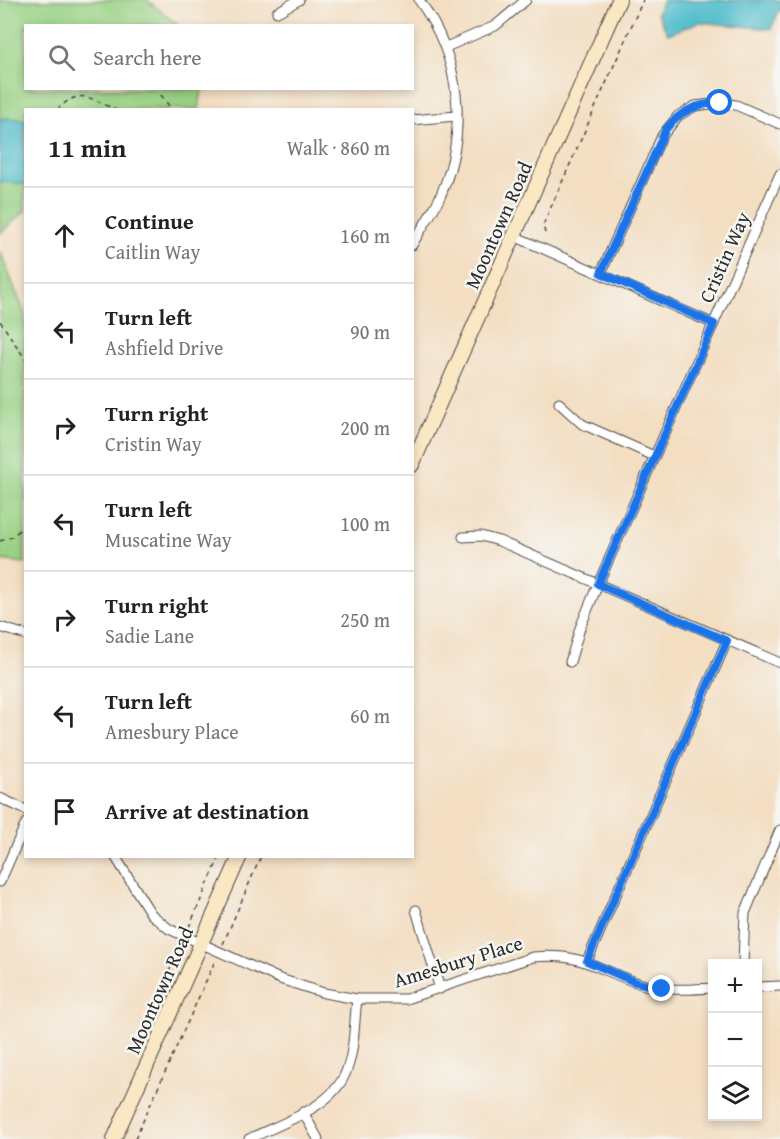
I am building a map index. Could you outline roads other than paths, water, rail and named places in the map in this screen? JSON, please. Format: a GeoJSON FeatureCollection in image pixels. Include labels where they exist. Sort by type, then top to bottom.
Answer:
{"type":"FeatureCollection","features":[{"type":"Feature","properties":{"kind":"street"},"geometry":{"type":"LineString","coordinates":[[277,12],[299,0]]}},
{"type":"Feature","properties":{"kind":"street"},"geometry":{"type":"LineString","coordinates":[[414,242],[440,198],[451,165],[456,116],[455,79],[446,47],[419,0]]}},
{"type":"Feature","properties":{"kind":"street"},"geometry":{"type":"LineString","coordinates":[[446,47],[495,26],[525,0]]}},
{"type":"Feature","properties":{"kind":"street","name":"Moontown Road"},"geometry":{"type":"LineString","coordinates":[[414,461],[619,0]]}},
{"type":"Feature","properties":{"kind":"street"},"geometry":{"type":"LineString","coordinates":[[601,273],[662,136],[678,116],[695,106],[720,103],[736,105],[780,124]]}},
{"type":"Feature","properties":{"kind":"street"},"geometry":{"type":"LineString","coordinates":[[414,120],[456,116]]}},
{"type":"Feature","properties":{"kind":"street","name":"Cristin Way"},"geometry":{"type":"LineString","coordinates":[[570,662],[580,628],[598,584],[780,174]]}},
{"type":"Feature","properties":{"kind":"street"},"geometry":{"type":"LineString","coordinates":[[514,236],[714,324]]}},
{"type":"Feature","properties":{"kind":"street"},"geometry":{"type":"LineString","coordinates":[[559,403],[582,424],[654,456]]}},
{"type":"Feature","properties":{"kind":"street"},"geometry":{"type":"LineString","coordinates":[[463,537],[490,538],[780,663]]}},
{"type":"Feature","properties":{"kind":"street"},"geometry":{"type":"LineString","coordinates":[[0,627],[24,633]]}},
{"type":"Feature","properties":{"kind":"street"},"geometry":{"type":"LineString","coordinates":[[587,961],[727,641]]}},
{"type":"Feature","properties":{"kind":"street"},"geometry":{"type":"LineString","coordinates":[[0,798],[24,809]]}},
{"type":"Feature","properties":{"kind":"street"},"geometry":{"type":"LineString","coordinates":[[0,882],[24,828]]}},
{"type":"Feature","properties":{"kind":"street"},"geometry":{"type":"LineString","coordinates":[[743,959],[745,913],[780,830]]}},
{"type":"Feature","properties":{"kind":"street","name":"Amesbury Place"},"geometry":{"type":"LineString","coordinates":[[116,858],[155,918],[170,929],[302,987],[357,999],[406,999],[533,957],[564,956],[587,961],[635,982],[662,989],[708,988]]}},
{"type":"Feature","properties":{"kind":"street","name":"Moontown Road"},"geometry":{"type":"LineString","coordinates":[[114,1139],[239,858]]}},
{"type":"Feature","properties":{"kind":"street"},"geometry":{"type":"LineString","coordinates":[[416,910],[440,989]]}},
{"type":"Feature","properties":{"kind":"street"},"geometry":{"type":"LineString","coordinates":[[762,987],[780,986]]}},
{"type":"Feature","properties":{"kind":"street"},"geometry":{"type":"LineString","coordinates":[[249,1139],[303,1112],[330,1095],[343,1078],[351,1052],[357,999]]}},
{"type":"Feature","properties":{"kind":"street"},"geometry":{"type":"LineString","coordinates":[[303,1112],[318,1139]]}},
{"type":"Feature","properties":{"kind":"water"},"geometry":{"type":"Polygon","coordinates":[[[663,0],[780,0],[780,8],[771,29],[699,22],[668,34],[657,13],[663,0]]]}},
{"type":"Feature","properties":{"kind":"water"},"geometry":{"type":"Polygon","coordinates":[[[0,119],[24,120],[24,184],[0,182],[0,119]]]}}]}
